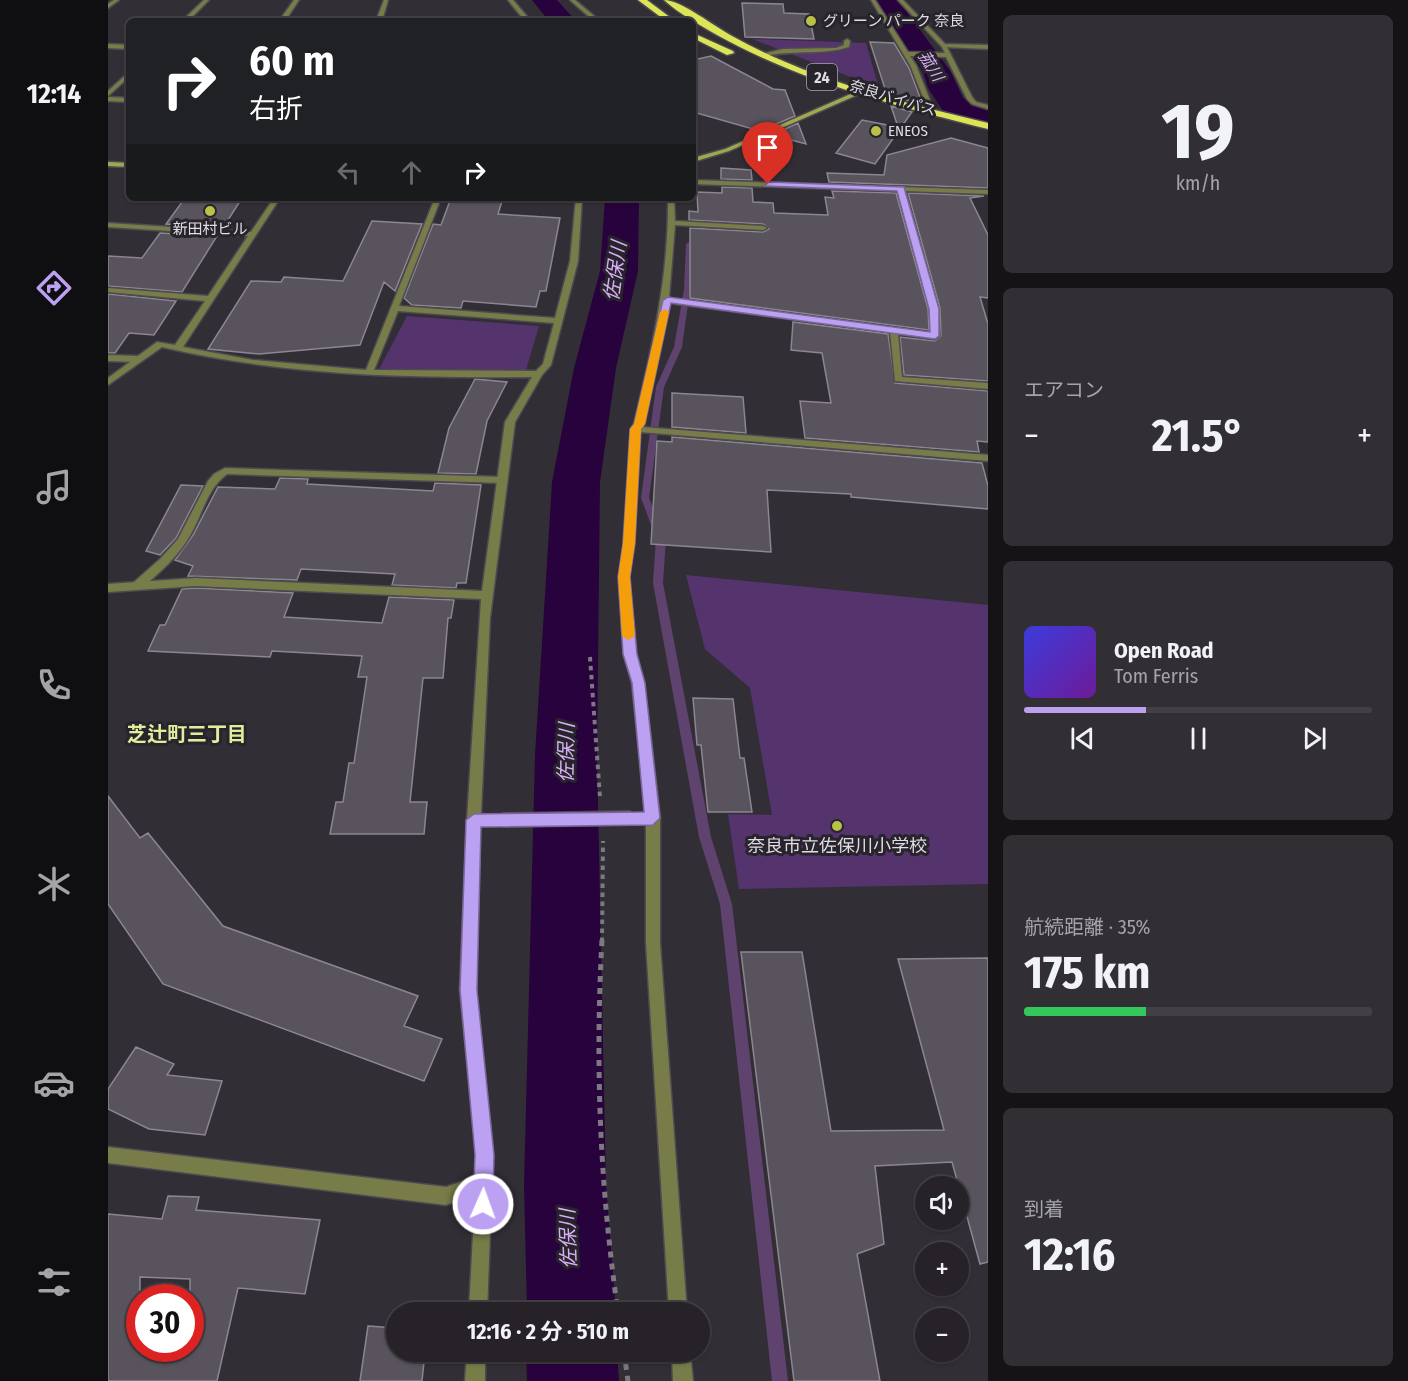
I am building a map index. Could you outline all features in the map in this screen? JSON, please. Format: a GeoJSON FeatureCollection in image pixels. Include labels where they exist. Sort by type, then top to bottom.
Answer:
{"type":"FeatureCollection","features":[{"type":"Feature","properties":{"kind":"highway"},"geometry":{"type":"LineString","coordinates":[[642,0],[667,18]]}},
{"type":"Feature","properties":{"kind":"highway","name":"奈良バイパス"},"geometry":{"type":"LineString","coordinates":[[668,0],[692,18]]}},
{"type":"Feature","properties":{"kind":"highway","name":"奈良バイパス"},"geometry":{"type":"LineString","coordinates":[[696,21],[761,55],[932,113],[988,126]]}},
{"type":"Feature","properties":{"kind":"highway"},"geometry":{"type":"LineString","coordinates":[[696,36],[738,57]]}},
{"type":"Feature","properties":{"kind":"highway","name":"奈良バイパス"},"geometry":{"type":"LineString","coordinates":[[770,70],[880,108]]}},
{"type":"Feature","properties":{"kind":"street"},"geometry":{"type":"LineString","coordinates":[[108,6],[117,0]]}},
{"type":"Feature","properties":{"kind":"street"},"geometry":{"type":"LineString","coordinates":[[188,18],[207,0]]}},
{"type":"Feature","properties":{"kind":"street"},"geometry":{"type":"LineString","coordinates":[[284,18],[297,0]]}},
{"type":"Feature","properties":{"kind":"street"},"geometry":{"type":"LineString","coordinates":[[380,18],[386,0]]}},
{"type":"Feature","properties":{"kind":"street"},"geometry":{"type":"LineString","coordinates":[[510,0],[525,18]]}},
{"type":"Feature","properties":{"kind":"street"},"geometry":{"type":"LineString","coordinates":[[572,0],[593,18]]}},
{"type":"Feature","properties":{"kind":"street"},"geometry":{"type":"LineString","coordinates":[[873,0],[907,54],[932,113]]}},
{"type":"Feature","properties":{"kind":"street"},"geometry":{"type":"LineString","coordinates":[[900,0],[944,46],[969,98],[974,103],[988,107]]}},
{"type":"Feature","properties":{"kind":"street"},"geometry":{"type":"LineString","coordinates":[[761,55],[776,50],[837,49],[847,46],[847,41]]}},
{"type":"Feature","properties":{"kind":"street"},"geometry":{"type":"LineString","coordinates":[[108,46],[126,47]]}},
{"type":"Feature","properties":{"kind":"street"},"geometry":{"type":"LineString","coordinates":[[944,46],[988,47]]}},
{"type":"Feature","properties":{"kind":"street"},"geometry":{"type":"LineString","coordinates":[[907,54],[948,55]]}},
{"type":"Feature","properties":{"kind":"street"},"geometry":{"type":"LineString","coordinates":[[108,94],[126,77]]}},
{"type":"Feature","properties":{"kind":"street"},"geometry":{"type":"LineString","coordinates":[[696,159],[727,150],[862,91]]}},
{"type":"Feature","properties":{"kind":"street"},"geometry":{"type":"LineString","coordinates":[[108,99],[126,100]]}},
{"type":"Feature","properties":{"kind":"street"},"geometry":{"type":"LineString","coordinates":[[108,164],[126,165]]}},
{"type":"Feature","properties":{"kind":"street"},"geometry":{"type":"LineString","coordinates":[[696,182],[988,192]]}},
{"type":"Feature","properties":{"kind":"street"},"geometry":{"type":"LineString","coordinates":[[668,300],[935,336],[934,309],[901,189]]}},
{"type":"Feature","properties":{"kind":"street"},"geometry":{"type":"LineString","coordinates":[[177,349],[275,201]]}},
{"type":"Feature","properties":{"kind":"street"},"geometry":{"type":"LineString","coordinates":[[369,373],[437,201]]}},
{"type":"Feature","properties":{"kind":"street"},"geometry":{"type":"LineString","coordinates":[[478,1302],[485,1155],[468,990],[474,820],[487,595],[510,422],[538,374],[547,365],[574,261],[579,201]]}},
{"type":"Feature","properties":{"kind":"street"},"geometry":{"type":"LineString","coordinates":[[671,201],[673,223],[668,300],[636,429],[629,543],[624,577],[630,654],[638,683],[653,818],[653,944],[677,1302]]}},
{"type":"Feature","properties":{"kind":"street"},"geometry":{"type":"LineString","coordinates":[[673,223],[763,228]]}},
{"type":"Feature","properties":{"kind":"street"},"geometry":{"type":"LineString","coordinates":[[108,225],[252,234]]}},
{"type":"Feature","properties":{"kind":"street"},"geometry":{"type":"LineString","coordinates":[[108,290],[209,299]]}},
{"type":"Feature","properties":{"kind":"street"},"geometry":{"type":"LineString","coordinates":[[395,308],[559,321]]}},
{"type":"Feature","properties":{"kind":"street"},"geometry":{"type":"LineString","coordinates":[[894,330],[898,379],[988,386]]}},
{"type":"Feature","properties":{"kind":"street"},"geometry":{"type":"LineString","coordinates":[[108,382],[160,344],[247,364],[369,373],[538,374]]}},
{"type":"Feature","properties":{"kind":"street"},"geometry":{"type":"LineString","coordinates":[[108,358],[138,359]]}},
{"type":"Feature","properties":{"kind":"street"},"geometry":{"type":"LineString","coordinates":[[636,429],[988,458]]}},
{"type":"Feature","properties":{"kind":"street"},"geometry":{"type":"LineString","coordinates":[[137,586],[164,564],[186,535],[213,478],[225,471],[502,480]]}},
{"type":"Feature","properties":{"kind":"street"},"geometry":{"type":"LineString","coordinates":[[108,588],[196,582],[487,595]]}},
{"type":"Feature","properties":{"kind":"street"},"geometry":{"type":"LineString","coordinates":[[474,820],[653,818]]}},
{"type":"Feature","properties":{"kind":"street"},"geometry":{"type":"LineString","coordinates":[[108,1155],[446,1196],[484,1182]]}},
{"type":"Feature","properties":{"kind":"street"},"geometry":{"type":"LineString","coordinates":[[475,1381],[476,1362]]}},
{"type":"Feature","properties":{"kind":"street"},"geometry":{"type":"LineString","coordinates":[[682,1362],[683,1381]]}},
{"type":"Feature","properties":{"kind":"path"},"geometry":{"type":"LineString","coordinates":[[590,657],[600,800]]}},
{"type":"Feature","properties":{"kind":"path"},"geometry":{"type":"LineString","coordinates":[[603,835],[603,945],[597,1067],[606,1230],[617,1302]]}},
{"type":"Feature","properties":{"kind":"path"},"geometry":{"type":"LineString","coordinates":[[625,1362],[628,1381]]}},
{"type":"Feature","properties":{"kind":"shaded area"},"geometry":{"type":"Polygon","coordinates":[[[752,39],[866,43],[879,88],[752,39]]]}},
{"type":"Feature","properties":{"kind":"shaded area"},"geometry":{"type":"Polygon","coordinates":[[[407,316],[539,326],[526,370],[379,369],[407,316]]]}},
{"type":"Feature","properties":{"kind":"shaded area"},"geometry":{"type":"Polygon","coordinates":[[[686,575],[988,605],[988,884],[739,889],[728,814],[772,815],[750,688],[705,649],[686,575]]]}},
{"type":"Feature","properties":{"kind":"building","name":"グリーン パーク 奈良"},"geometry":{"type":"Polygon","coordinates":[[[742,3],[783,4],[784,13],[809,14],[814,39],[745,37],[742,3]]]}},
{"type":"Feature","properties":{"kind":"building"},"geometry":{"type":"Polygon","coordinates":[[[870,42],[894,43],[909,68],[921,100],[918,103],[887,95],[870,42]]]}},
{"type":"Feature","properties":{"kind":"building"},"geometry":{"type":"Polygon","coordinates":[[[711,56],[773,89],[785,90],[795,116],[760,131],[696,113],[696,59],[711,56]]]}},
{"type":"Feature","properties":{"kind":"building"},"geometry":{"type":"Polygon","coordinates":[[[891,106],[912,112],[875,164],[836,153],[862,120],[898,127],[891,106]]]}},
{"type":"Feature","properties":{"kind":"building"},"geometry":{"type":"Polygon","coordinates":[[[798,123],[806,144],[772,135],[798,123]]]}},
{"type":"Feature","properties":{"kind":"building"},"geometry":{"type":"Polygon","coordinates":[[[951,138],[988,148],[988,188],[829,182],[827,173],[884,175],[887,155],[951,138]]]}},
{"type":"Feature","properties":{"kind":"building"},"geometry":{"type":"Polygon","coordinates":[[[721,168],[751,170],[752,180],[721,179],[721,168]]]}},
{"type":"Feature","properties":{"kind":"building"},"geometry":{"type":"Polygon","coordinates":[[[722,187],[752,188],[753,202],[773,203],[774,213],[828,215],[825,197],[834,198],[832,191],[896,193],[928,309],[929,330],[690,298],[690,228],[763,232],[769,229],[763,224],[689,220],[689,211],[698,212],[697,192],[722,193],[722,187]]]}},
{"type":"Feature","properties":{"kind":"building"},"geometry":{"type":"Polygon","coordinates":[[[908,193],[984,196],[970,198],[988,235],[988,298],[980,297],[988,324],[988,381],[904,375],[900,337],[935,341],[941,336],[940,308],[908,193]]]}},
{"type":"Feature","properties":{"kind":"building","name":"新田村ビル"},"geometry":{"type":"Polygon","coordinates":[[[183,201],[240,201],[223,228],[166,224],[183,201]]]}},
{"type":"Feature","properties":{"kind":"building"},"geometry":{"type":"Polygon","coordinates":[[[450,201],[502,201],[498,214],[560,218],[546,291],[540,291],[536,307],[463,301],[461,308],[412,305],[404,298],[433,224],[441,225],[450,201]]]}},
{"type":"Feature","properties":{"kind":"building"},"geometry":{"type":"Polygon","coordinates":[[[372,221],[422,224],[395,291],[384,282],[360,345],[259,354],[208,349],[251,281],[281,282],[284,277],[343,281],[372,221]]]}},
{"type":"Feature","properties":{"kind":"building"},"geometry":{"type":"Polygon","coordinates":[[[160,233],[217,236],[182,292],[108,286],[108,256],[142,258],[160,233]]]}},
{"type":"Feature","properties":{"kind":"building"},"geometry":{"type":"Polygon","coordinates":[[[108,294],[176,301],[154,335],[129,333],[115,353],[108,353],[108,294]]]}},
{"type":"Feature","properties":{"kind":"building"},"geometry":{"type":"Polygon","coordinates":[[[793,322],[888,334],[895,383],[988,391],[988,442],[977,441],[979,452],[805,438],[800,401],[831,403],[822,353],[791,350],[793,322]]]}},
{"type":"Feature","properties":{"kind":"building"},"geometry":{"type":"Polygon","coordinates":[[[475,379],[507,382],[487,421],[476,474],[438,473],[449,428],[475,379]]]}},
{"type":"Feature","properties":{"kind":"building"},"geometry":{"type":"Polygon","coordinates":[[[672,393],[743,397],[746,433],[672,427],[672,393]]]}},
{"type":"Feature","properties":{"kind":"building"},"geometry":{"type":"Polygon","coordinates":[[[672,437],[982,463],[988,486],[988,509],[851,497],[851,494],[767,490],[771,552],[651,544],[657,441],[672,442],[672,437]]]}},
{"type":"Feature","properties":{"kind":"building"},"geometry":{"type":"Polygon","coordinates":[[[280,478],[308,479],[307,484],[433,491],[435,483],[481,485],[466,583],[457,583],[456,588],[392,585],[395,574],[301,569],[297,580],[188,576],[193,566],[175,560],[193,535],[218,487],[275,489],[280,478]]]}},
{"type":"Feature","properties":{"kind":"building"},"geometry":{"type":"Polygon","coordinates":[[[181,485],[203,486],[176,538],[160,555],[146,551],[181,485]]]}},
{"type":"Feature","properties":{"kind":"building"},"geometry":{"type":"Polygon","coordinates":[[[182,589],[293,593],[284,617],[382,623],[389,597],[454,600],[451,618],[448,618],[443,678],[423,678],[410,802],[427,802],[424,834],[330,834],[336,802],[343,802],[349,763],[354,763],[367,677],[358,677],[362,656],[272,651],[270,657],[148,651],[160,625],[165,625],[182,589]]]}},
{"type":"Feature","properties":{"kind":"building"},"geometry":{"type":"Polygon","coordinates":[[[693,698],[733,699],[740,758],[744,758],[752,812],[708,812],[701,745],[697,745],[693,698]]]}},
{"type":"Feature","properties":{"kind":"building"},"geometry":{"type":"Polygon","coordinates":[[[108,796],[140,838],[148,833],[223,926],[418,996],[404,1026],[442,1039],[424,1081],[163,984],[108,904],[108,796]]]}},
{"type":"Feature","properties":{"kind":"building"},"geometry":{"type":"Polygon","coordinates":[[[741,952],[802,952],[831,1131],[944,1130],[898,959],[988,958],[988,1262],[980,1264],[969,1224],[969,1176],[956,1176],[952,1162],[875,1166],[884,1244],[857,1254],[880,1381],[794,1381],[741,952]]]}},
{"type":"Feature","properties":{"kind":"building"},"geometry":{"type":"Polygon","coordinates":[[[136,1047],[174,1064],[167,1075],[222,1081],[205,1135],[149,1129],[108,1109],[108,1089],[136,1047]]]}},
{"type":"Feature","properties":{"kind":"building"},"geometry":{"type":"Polygon","coordinates":[[[168,1196],[199,1197],[196,1210],[320,1220],[305,1294],[238,1288],[217,1381],[108,1381],[108,1214],[162,1219],[168,1196]]]}},
{"type":"Feature","properties":{"kind":"building"},"geometry":{"type":"Polygon","coordinates":[[[368,1326],[386,1327],[386,1362],[424,1362],[422,1381],[360,1381],[368,1326]]]}},
{"type":"Feature","properties":{"kind":"waterway","name":"佐保川"},"geometry":{"type":"LineString","coordinates":[[544,0],[560,18]]}},
{"type":"Feature","properties":{"kind":"waterway","name":"菰川"},"geometry":{"type":"LineString","coordinates":[[886,0],[937,72],[942,88],[953,105],[988,113]]}},
{"type":"Feature","properties":{"kind":"waterway","name":"佐保川"},"geometry":{"type":"LineString","coordinates":[[571,1302],[565,1185],[566,755],[576,482],[595,368],[619,271],[622,201]]}},
{"type":"Feature","properties":{"kind":"waterway"},"geometry":{"type":"LineString","coordinates":[[689,244],[687,290],[678,347],[660,387],[645,498],[661,538],[658,583],[705,837],[726,904],[780,1381]]}},
{"type":"Feature","properties":{"kind":"waterway","name":"佐保川"},"geometry":{"type":"LineString","coordinates":[[572,1362],[573,1381]]}},
{"type":"Feature","properties":{"kind":"slow traffic"},"geometry":{"type":"LineString","coordinates":[[628,636],[624,577],[629,543],[636,429],[665,312]]}},
{"type":"Feature","properties":{"kind":"place","name":"グリーン パーク 奈良"},"geometry":{"type":"Point","coordinates":[811,21]}},
{"type":"Feature","properties":{"kind":"place","name":"ENEOS"},"geometry":{"type":"Point","coordinates":[876,131]}},
{"type":"Feature","properties":{"kind":"place","name":"新田村ビル"},"geometry":{"type":"Point","coordinates":[210,211]}},
{"type":"Feature","properties":{"kind":"place","name":"奈良市立佐保川小学校"},"geometry":{"type":"Point","coordinates":[837,826]}},
{"type":"Feature","properties":{"kind":"district","name":"芝辻町三丁目"},"geometry":{"type":"Point","coordinates":[187,734]}},
{"type":"Feature","properties":{"kind":"route"},"geometry":{"type":"LineString","coordinates":[[483,1204],[485,1155],[468,990],[474,820],[653,818],[638,683],[630,654],[624,577],[629,543],[636,429],[668,300],[935,336],[934,309],[901,189],[768,184]]}}]}
